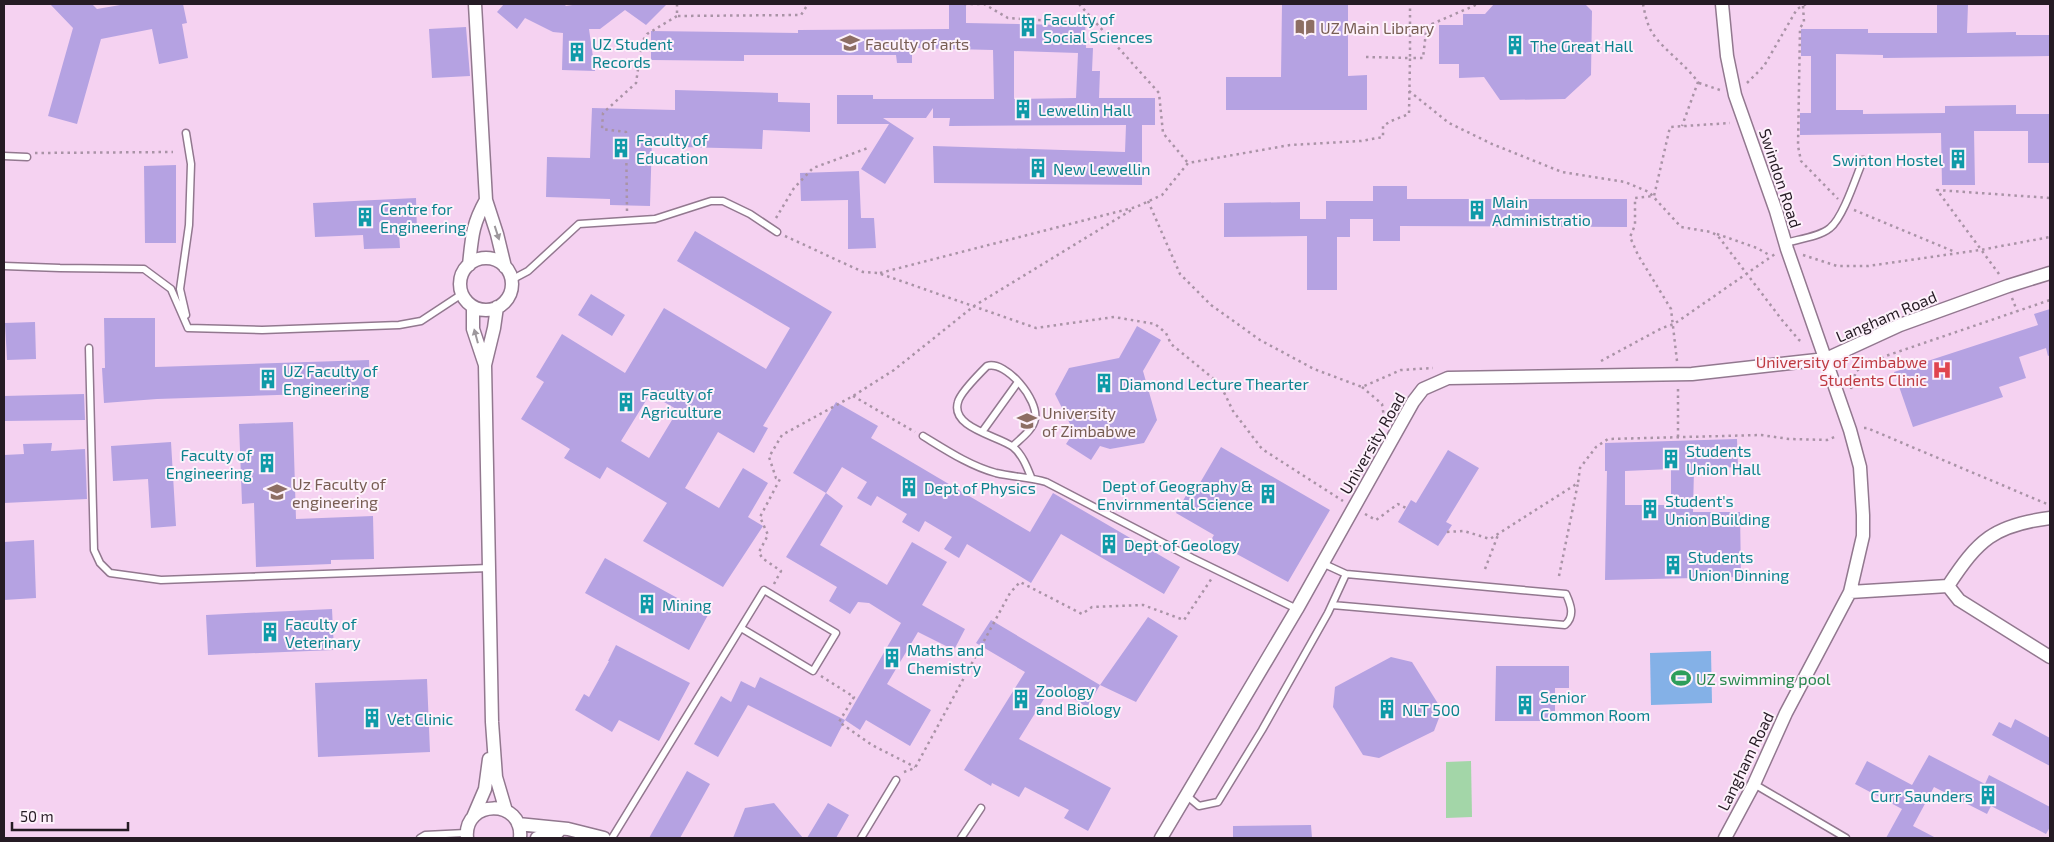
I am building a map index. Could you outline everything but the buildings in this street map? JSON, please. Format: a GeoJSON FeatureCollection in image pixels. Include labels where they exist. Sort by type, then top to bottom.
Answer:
{"type":"FeatureCollection","features":[{"type":"Feature","properties":{"kind":"street"},"geometry":{"type":"LineString","coordinates":[[476,4],[486,200],[498,234],[505,267],[511,280],[508,298],[497,307],[488,310],[473,307],[462,294],[460,283],[463,273],[469,265],[478,260],[488,259],[497,261],[505,267]]}},
{"type":"Feature","properties":{"kind":"street","name":"Swindon Road"},"geometry":{"type":"LineString","coordinates":[[1722,4],[1735,96],[1825,355]]}},
{"type":"Feature","properties":{"kind":"street"},"geometry":{"type":"LineString","coordinates":[[469,265],[471,235],[476,217],[486,200]]}},
{"type":"Feature","properties":{"kind":"street","name":"Langham Road"},"geometry":{"type":"LineString","coordinates":[[1725,838],[1754,784],[1786,713],[1850,592],[1863,536],[1860,467],[1825,355],[1900,324],[2050,273]]}},
{"type":"Feature","properties":{"kind":"street"},"geometry":{"type":"LineString","coordinates":[[473,307],[473,329],[485,365]]}},
{"type":"Feature","properties":{"kind":"street"},"geometry":{"type":"LineString","coordinates":[[497,307],[485,365],[492,722],[496,777],[506,811]]}},
{"type":"Feature","properties":{"kind":"street","name":"University Road"},"geometry":{"type":"LineString","coordinates":[[1161,838],[1296,609],[1413,402],[1423,389],[1448,378],[1678,375],[1825,355]]}},
{"type":"Feature","properties":{"kind":"street"},"geometry":{"type":"LineString","coordinates":[[1948,586],[1967,558],[2000,530],[2030,521],[2050,518]]}},
{"type":"Feature","properties":{"kind":"street"},"geometry":{"type":"LineString","coordinates":[[1850,592],[1948,586]]}},
{"type":"Feature","properties":{"kind":"street"},"geometry":{"type":"LineString","coordinates":[[1948,586],[1959,600],[2050,657]]}},
{"type":"Feature","properties":{"kind":"street"},"geometry":{"type":"LineString","coordinates":[[467,836],[468,824],[486,789],[492,722]]}},
{"type":"Feature","properties":{"kind":"street"},"geometry":{"type":"LineString","coordinates":[[473,817],[480,811],[489,808],[498,808],[506,811],[513,816],[518,824],[520,838]]}},
{"type":"Feature","properties":{"kind":"street"},"geometry":{"type":"LineString","coordinates":[[518,824],[568,829],[604,838]]}},
{"type":"Feature","properties":{"kind":"street"},"geometry":{"type":"LineString","coordinates":[[538,838],[568,829]]}},
{"type":"Feature","properties":{"kind":"lane"},"geometry":{"type":"LineString","coordinates":[[186,133],[191,164],[189,225],[180,289],[188,328]]}},
{"type":"Feature","properties":{"kind":"lane"},"geometry":{"type":"LineString","coordinates":[[4,156],[27,157]]}},
{"type":"Feature","properties":{"kind":"lane"},"geometry":{"type":"LineString","coordinates":[[1786,246],[1831,228],[1839,219],[1863,160]]}},
{"type":"Feature","properties":{"kind":"lane"},"geometry":{"type":"LineString","coordinates":[[511,280],[528,271],[580,224],[655,219],[704,203],[724,201],[750,214],[777,232]]}},
{"type":"Feature","properties":{"kind":"lane"},"geometry":{"type":"LineString","coordinates":[[4,266],[144,269],[171,288],[188,328]]}},
{"type":"Feature","properties":{"kind":"lane"},"geometry":{"type":"LineString","coordinates":[[188,328],[262,330],[399,325],[421,321],[462,294]]}},
{"type":"Feature","properties":{"kind":"lane"},"geometry":{"type":"LineString","coordinates":[[89,348],[94,550],[100,564],[110,573],[161,580],[489,568]]}},
{"type":"Feature","properties":{"kind":"lane"},"geometry":{"type":"LineString","coordinates":[[1013,446],[1030,428],[1036,416],[1031,399],[1018,382],[1009,372],[993,364],[987,366],[958,401],[957,413],[960,418],[982,432],[1013,446],[1026,464],[1031,477]]}},
{"type":"Feature","properties":{"kind":"lane"},"geometry":{"type":"LineString","coordinates":[[982,432],[1018,382]]}},
{"type":"Feature","properties":{"kind":"lane"},"geometry":{"type":"LineString","coordinates":[[923,436],[966,461],[997,473],[1031,477],[1046,482],[1296,609]]}},
{"type":"Feature","properties":{"kind":"lane"},"geometry":{"type":"LineString","coordinates":[[1322,563],[1346,574],[1566,594],[1572,614],[1570,621],[1565,625],[1332,605]]}},
{"type":"Feature","properties":{"kind":"lane"},"geometry":{"type":"LineString","coordinates":[[1186,795],[1199,806],[1218,802],[1262,730],[1332,605],[1346,574]]}},
{"type":"Feature","properties":{"kind":"lane"},"geometry":{"type":"LineString","coordinates":[[612,838],[764,590],[836,634],[813,671],[741,628]]}},
{"type":"Feature","properties":{"kind":"lane"},"geometry":{"type":"LineString","coordinates":[[861,838],[896,780]]}},
{"type":"Feature","properties":{"kind":"lane"},"geometry":{"type":"LineString","coordinates":[[1754,784],[1846,838]]}},
{"type":"Feature","properties":{"kind":"lane"},"geometry":{"type":"LineString","coordinates":[[961,838],[981,808]]}},
{"type":"Feature","properties":{"kind":"lane"},"geometry":{"type":"LineString","coordinates":[[420,838],[425,835],[467,836]]}},
{"type":"Feature","properties":{"kind":"path"},"geometry":{"type":"LineString","coordinates":[[677,4],[677,16]]}},
{"type":"Feature","properties":{"kind":"path"},"geometry":{"type":"LineString","coordinates":[[626,220],[626,132],[602,129],[603,113],[636,83],[642,42],[647,34],[677,16],[801,15],[808,4]]}},
{"type":"Feature","properties":{"kind":"path"},"geometry":{"type":"LineString","coordinates":[[964,4],[984,4],[1008,18],[1097,24]]}},
{"type":"Feature","properties":{"kind":"path"},"geometry":{"type":"LineString","coordinates":[[1079,4],[1159,93],[1163,133],[1188,162]]}},
{"type":"Feature","properties":{"kind":"path"},"geometry":{"type":"LineString","coordinates":[[769,593],[781,571],[762,558],[758,552],[768,535],[760,517],[780,479],[776,478],[769,457],[782,435],[853,396],[894,370],[974,306],[1136,207],[1162,195],[1188,162],[1290,145],[1361,141],[1383,137],[1383,126],[1391,120],[1409,114],[1410,4]]}},
{"type":"Feature","properties":{"kind":"path"},"geometry":{"type":"LineString","coordinates":[[1366,58],[1423,58],[1426,32],[1432,24],[1478,4]]}},
{"type":"Feature","properties":{"kind":"path"},"geometry":{"type":"LineString","coordinates":[[1644,4],[1645,15],[1652,34],[1689,69],[1698,82],[1735,96],[1764,66],[1797,9],[1806,4]]}},
{"type":"Feature","properties":{"kind":"path"},"geometry":{"type":"LineString","coordinates":[[1803,6],[1804,22],[1800,28],[1798,146],[1801,161],[1844,206],[1957,253]]}},
{"type":"Feature","properties":{"kind":"path"},"geometry":{"type":"LineString","coordinates":[[1682,126],[1698,82]]}},
{"type":"Feature","properties":{"kind":"path"},"geometry":{"type":"LineString","coordinates":[[1409,91],[1449,124],[1492,144],[1562,172],[1625,182],[1649,192],[1682,227],[1711,232],[1757,248],[1771,256]]}},
{"type":"Feature","properties":{"kind":"path"},"geometry":{"type":"LineString","coordinates":[[1654,196],[1670,127],[1733,123]]}},
{"type":"Feature","properties":{"kind":"path"},"geometry":{"type":"LineString","coordinates":[[770,227],[794,188],[813,168],[868,148]]}},
{"type":"Feature","properties":{"kind":"path"},"geometry":{"type":"LineString","coordinates":[[34,152],[172,152]]}},
{"type":"Feature","properties":{"kind":"path"},"geometry":{"type":"LineString","coordinates":[[1980,250],[1937,190],[2050,198]]}},
{"type":"Feature","properties":{"kind":"path"},"geometry":{"type":"LineString","coordinates":[[1654,196],[1635,198],[1635,225],[1630,237],[1638,255],[1671,309],[1678,375],[1678,437]]}},
{"type":"Feature","properties":{"kind":"path"},"geometry":{"type":"LineString","coordinates":[[1148,201],[1180,274],[1212,305],[1260,340],[1314,369],[1362,387],[1382,404],[1389,445]]}},
{"type":"Feature","properties":{"kind":"path"},"geometry":{"type":"LineString","coordinates":[[878,273],[1136,207]]}},
{"type":"Feature","properties":{"kind":"path"},"geometry":{"type":"LineString","coordinates":[[777,232],[863,272],[878,273],[1036,328],[1114,317],[1155,324],[1166,333],[1171,344],[1220,384],[1233,411],[1262,449],[1353,508],[1376,520],[1398,504],[1406,508]]}},
{"type":"Feature","properties":{"kind":"path"},"geometry":{"type":"LineString","coordinates":[[1711,232],[1718,236],[1799,340],[1825,355]]}},
{"type":"Feature","properties":{"kind":"path"},"geometry":{"type":"LineString","coordinates":[[1600,361],[1662,328],[1674,324],[1704,305],[1747,272],[1786,246],[1837,266],[1868,266],[1980,250],[2050,237]]}},
{"type":"Feature","properties":{"kind":"path"},"geometry":{"type":"LineString","coordinates":[[1850,394],[1856,371],[1874,360],[2050,300]]}},
{"type":"Feature","properties":{"kind":"path"},"geometry":{"type":"LineString","coordinates":[[1857,357],[1874,360]]}},
{"type":"Feature","properties":{"kind":"path"},"geometry":{"type":"LineString","coordinates":[[1362,387],[1401,370]]}},
{"type":"Feature","properties":{"kind":"path"},"geometry":{"type":"LineString","coordinates":[[853,396],[923,436]]}},
{"type":"Feature","properties":{"kind":"path"},"geometry":{"type":"LineString","coordinates":[[1850,430],[1867,428],[2050,506]]}},
{"type":"Feature","properties":{"kind":"path"},"geometry":{"type":"LineString","coordinates":[[1559,576],[1580,468],[1596,447],[1608,439],[1761,435],[1789,439],[1827,440]]}},
{"type":"Feature","properties":{"kind":"path"},"geometry":{"type":"LineString","coordinates":[[1447,532],[1464,531],[1490,539],[1578,483]]}},
{"type":"Feature","properties":{"kind":"path"},"geometry":{"type":"LineString","coordinates":[[1484,569],[1498,535]]}},
{"type":"Feature","properties":{"kind":"path"},"geometry":{"type":"LineString","coordinates":[[896,780],[902,773],[916,768],[1010,594],[1020,582],[1082,614],[1092,607],[1142,605],[1184,620],[1217,570]]}},
{"type":"Feature","properties":{"kind":"path"},"geometry":{"type":"LineString","coordinates":[[813,671],[854,697],[839,722],[872,744],[916,768]]}},
{"type":"Feature","properties":{"kind":"shaded area","name":"University of Zimbabwe"},"geometry":{"type":"Polygon","coordinates":[[[4,4],[2050,4],[2050,838],[4,838],[4,4]]]}},
{"type":"Feature","properties":{"kind":"green space"},"geometry":{"type":"Polygon","coordinates":[[[1471,761],[1472,817],[1446,818],[1446,762],[1471,761]]]}},
{"type":"Feature","properties":{"kind":"water","name":"UZ swimming pool"},"geometry":{"type":"Polygon","coordinates":[[[1711,651],[1712,703],[1651,705],[1650,653],[1711,651]]]}},
{"type":"Feature","properties":{"kind":"place","name":"Faculty of Social Sciences"},"geometry":{"type":"Point","coordinates":[1028,27]}},
{"type":"Feature","properties":{"kind":"place","name":"UZ Main Library"},"geometry":{"type":"Point","coordinates":[1305,27]}},
{"type":"Feature","properties":{"kind":"place","name":"Faculty of arts"},"geometry":{"type":"Point","coordinates":[850,43]}},
{"type":"Feature","properties":{"kind":"place","name":"The Great Hall"},"geometry":{"type":"Point","coordinates":[1515,45]}},
{"type":"Feature","properties":{"kind":"place","name":"UZ Student Records"},"geometry":{"type":"Point","coordinates":[577,52]}},
{"type":"Feature","properties":{"kind":"place","name":"Lewellin Hall"},"geometry":{"type":"Point","coordinates":[1023,109]}},
{"type":"Feature","properties":{"kind":"place","name":"Faculty of Education"},"geometry":{"type":"Point","coordinates":[621,148]}},
{"type":"Feature","properties":{"kind":"place","name":"Swinton Hostel"},"geometry":{"type":"Point","coordinates":[1958,159]}},
{"type":"Feature","properties":{"kind":"place","name":"New Lewellin"},"geometry":{"type":"Point","coordinates":[1038,168]}},
{"type":"Feature","properties":{"kind":"place","name":"Main Administratio"},"geometry":{"type":"Point","coordinates":[1477,210]}},
{"type":"Feature","properties":{"kind":"place","name":"Centre for Engineering"},"geometry":{"type":"Point","coordinates":[365,217]}},
{"type":"Feature","properties":{"kind":"place","name":"University of Zimbabwe Students Clinic"},"geometry":{"type":"Point","coordinates":[1942,370]}},
{"type":"Feature","properties":{"kind":"place","name":"UZ Faculty of Engineering"},"geometry":{"type":"Point","coordinates":[268,379]}},
{"type":"Feature","properties":{"kind":"place","name":"Diamond Lecture Thearter"},"geometry":{"type":"Point","coordinates":[1104,383]}},
{"type":"Feature","properties":{"kind":"place","name":"Faculty of Agriculture"},"geometry":{"type":"Point","coordinates":[626,402]}},
{"type":"Feature","properties":{"kind":"place","name":"University of Zimbabwe"},"geometry":{"type":"Point","coordinates":[1027,421]}},
{"type":"Feature","properties":{"kind":"place","name":"Students Union Hall"},"geometry":{"type":"Point","coordinates":[1671,459]}},
{"type":"Feature","properties":{"kind":"place","name":"Faculty of Engineering"},"geometry":{"type":"Point","coordinates":[267,463]}},
{"type":"Feature","properties":{"kind":"place","name":"Dept of Physics"},"geometry":{"type":"Point","coordinates":[909,487]}},
{"type":"Feature","properties":{"kind":"place","name":"Uz Faculty of engineering"},"geometry":{"type":"Point","coordinates":[277,492]}},
{"type":"Feature","properties":{"kind":"place","name":"Dept of Geography & Envirnmental Science"},"geometry":{"type":"Point","coordinates":[1268,494]}},
{"type":"Feature","properties":{"kind":"place","name":"Student's Union Building"},"geometry":{"type":"Point","coordinates":[1650,509]}},
{"type":"Feature","properties":{"kind":"place","name":"Dept of Geology"},"geometry":{"type":"Point","coordinates":[1109,544]}},
{"type":"Feature","properties":{"kind":"place","name":"Students Union Dinning"},"geometry":{"type":"Point","coordinates":[1673,565]}},
{"type":"Feature","properties":{"kind":"place","name":"Mining"},"geometry":{"type":"Point","coordinates":[647,604]}},
{"type":"Feature","properties":{"kind":"place","name":"Faculty of Veterinary"},"geometry":{"type":"Point","coordinates":[270,632]}},
{"type":"Feature","properties":{"kind":"place","name":"Maths and Chemistry"},"geometry":{"type":"Point","coordinates":[892,658]}},
{"type":"Feature","properties":{"kind":"place","name":"UZ swimming pool"},"geometry":{"type":"Point","coordinates":[1681,678]}},
{"type":"Feature","properties":{"kind":"place","name":"Zoology and Biology"},"geometry":{"type":"Point","coordinates":[1021,699]}},
{"type":"Feature","properties":{"kind":"place","name":"Senior Common Room"},"geometry":{"type":"Point","coordinates":[1525,705]}},
{"type":"Feature","properties":{"kind":"place","name":"NLT 500"},"geometry":{"type":"Point","coordinates":[1387,709]}},
{"type":"Feature","properties":{"kind":"place","name":"Vet Clinic"},"geometry":{"type":"Point","coordinates":[372,718]}},
{"type":"Feature","properties":{"kind":"place","name":"Curr Saunders"},"geometry":{"type":"Point","coordinates":[1988,795]}}]}
